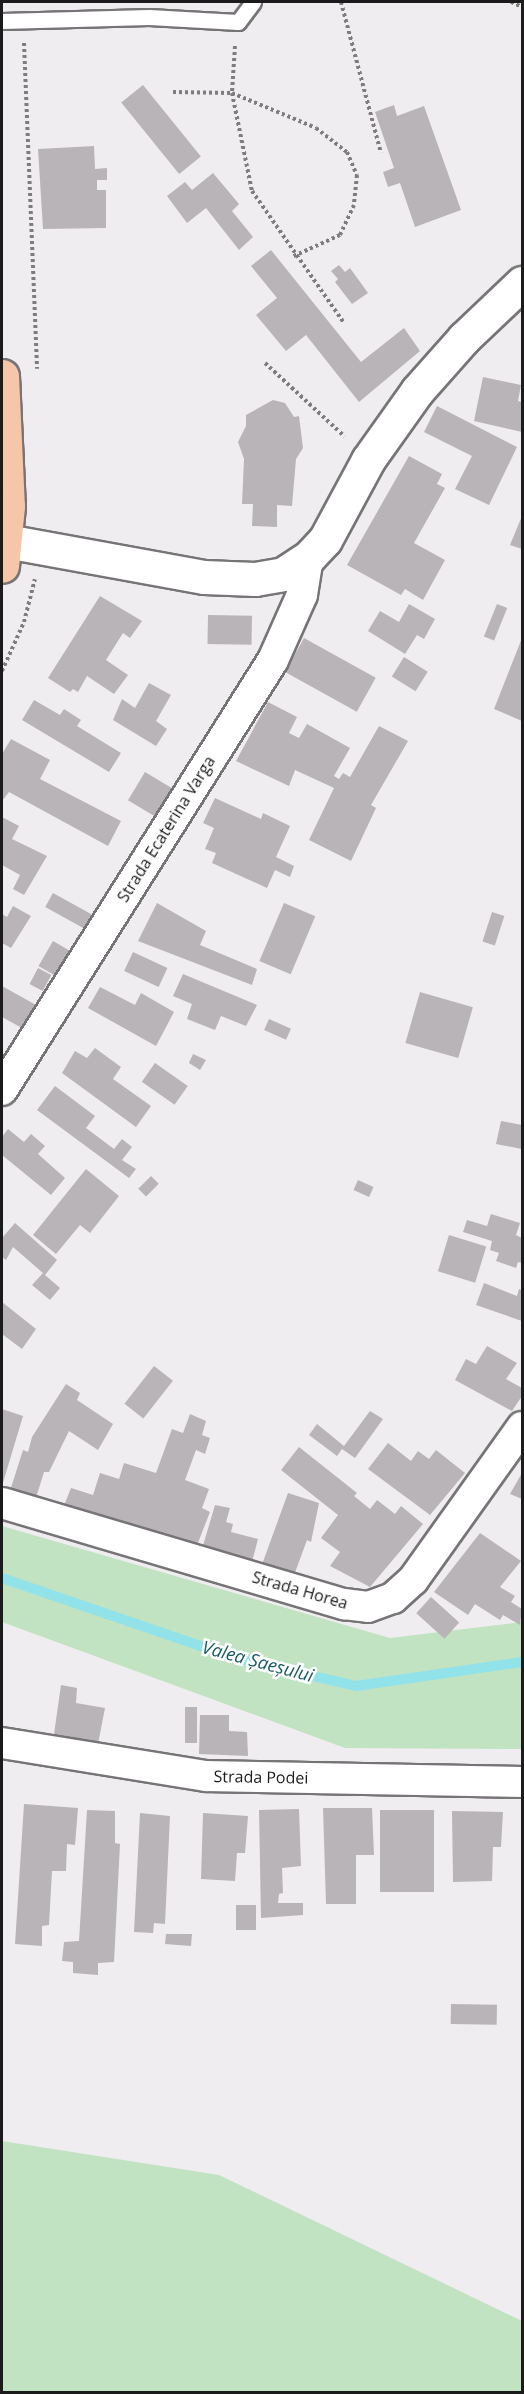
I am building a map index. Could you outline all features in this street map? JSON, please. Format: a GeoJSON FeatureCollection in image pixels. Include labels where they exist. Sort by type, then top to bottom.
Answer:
{"type":"FeatureCollection","features":[{"type":"Feature","properties":{"kind":"highway"},"geometry":{"type":"LineString","coordinates":[[2,376],[8,497],[4,554]]}},
{"type":"Feature","properties":{"kind":"street"},"geometry":{"type":"LineString","coordinates":[[4,554],[44,548],[204,577],[255,579],[283,574],[308,558],[325,540],[368,460],[417,392],[522,283]]}},
{"type":"Feature","properties":{"kind":"street","name":"Strada Ecaterina Varga"},"geometry":{"type":"LineString","coordinates":[[2,1090],[273,660],[302,595],[308,558]]}},
{"type":"Feature","properties":{"kind":"street","name":"Strada Horea"},"geometry":{"type":"LineString","coordinates":[[2,1503],[344,1604],[368,1607],[393,1598],[412,1580],[522,1427]]}},
{"type":"Feature","properties":{"kind":"street","name":"Strada Podei"},"geometry":{"type":"LineString","coordinates":[[2,1743],[206,1776],[522,1782]]}},
{"type":"Feature","properties":{"kind":"lane"},"geometry":{"type":"LineString","coordinates":[[2,21],[149,17],[238,22],[254,2]]}},
{"type":"Feature","properties":{"kind":"path"},"geometry":{"type":"LineString","coordinates":[[341,2],[381,153]]}},
{"type":"Feature","properties":{"kind":"path"},"geometry":{"type":"LineString","coordinates":[[511,2],[522,7]]}},
{"type":"Feature","properties":{"kind":"path"},"geometry":{"type":"LineString","coordinates":[[23,20],[37,372]]}},
{"type":"Feature","properties":{"kind":"path"},"geometry":{"type":"LineString","coordinates":[[238,22],[232,93],[252,191],[294,256],[344,323]]}},
{"type":"Feature","properties":{"kind":"path"},"geometry":{"type":"LineString","coordinates":[[173,92],[232,93],[316,128],[347,152],[357,175],[354,205],[340,235],[294,256]]}},
{"type":"Feature","properties":{"kind":"path"},"geometry":{"type":"LineString","coordinates":[[265,363],[368,460]]}},
{"type":"Feature","properties":{"kind":"path"},"geometry":{"type":"LineString","coordinates":[[2,671],[24,622],[44,548]]}},
{"type":"Feature","properties":{"kind":"green space"},"geometry":{"type":"Polygon","coordinates":[[[2,1526],[390,1638],[522,1622],[522,1749],[345,1748],[2,1622],[2,1526]]]}},
{"type":"Feature","properties":{"kind":"green space"},"geometry":{"type":"Polygon","coordinates":[[[2,2141],[219,2175],[522,2321],[522,2392],[2,2392],[2,2141]]]}},
{"type":"Feature","properties":{"kind":"building"},"geometry":{"type":"Polygon","coordinates":[[[143,85],[201,156],[179,174],[121,103],[143,85]]]}},
{"type":"Feature","properties":{"kind":"building"},"geometry":{"type":"Polygon","coordinates":[[[394,105],[397,116],[424,106],[461,210],[415,227],[400,183],[388,187],[383,172],[394,168],[375,112],[394,105]]]}},
{"type":"Feature","properties":{"kind":"building"},"geometry":{"type":"Polygon","coordinates":[[[94,146],[95,169],[107,168],[107,180],[97,180],[97,190],[106,190],[106,228],[43,229],[38,149],[94,146]]]}},
{"type":"Feature","properties":{"kind":"building"},"geometry":{"type":"Polygon","coordinates":[[[213,173],[239,204],[232,211],[253,237],[239,250],[206,208],[187,223],[167,196],[185,182],[192,190],[213,173]]]}},
{"type":"Feature","properties":{"kind":"building"},"geometry":{"type":"Polygon","coordinates":[[[271,250],[361,362],[404,328],[420,351],[359,402],[306,335],[286,351],[256,315],[277,298],[251,266],[271,250]]]}},
{"type":"Feature","properties":{"kind":"building"},"geometry":{"type":"Polygon","coordinates":[[[339,265],[345,272],[350,268],[368,293],[352,304],[335,282],[338,279],[331,271],[339,265]]]}},
{"type":"Feature","properties":{"kind":"building"},"geometry":{"type":"Polygon","coordinates":[[[483,377],[521,385],[518,401],[522,402],[522,432],[474,421],[483,377]]]}},
{"type":"Feature","properties":{"kind":"building"},"geometry":{"type":"Polygon","coordinates":[[[273,400],[285,403],[294,417],[299,416],[303,448],[296,459],[292,506],[277,505],[277,527],[252,526],[253,504],[242,504],[244,459],[238,442],[246,426],[246,415],[273,400]]]}},
{"type":"Feature","properties":{"kind":"building"},"geometry":{"type":"Polygon","coordinates":[[[437,406],[517,447],[489,505],[455,489],[472,456],[424,432],[437,406]]]}},
{"type":"Feature","properties":{"kind":"building"},"geometry":{"type":"Polygon","coordinates":[[[409,456],[442,474],[437,484],[445,488],[414,543],[445,560],[423,600],[405,589],[401,595],[347,565],[409,456]]]}},
{"type":"Feature","properties":{"kind":"building"},"geometry":{"type":"Polygon","coordinates":[[[522,516],[522,549],[510,545],[522,516]]]}},
{"type":"Feature","properties":{"kind":"building"},"geometry":{"type":"Polygon","coordinates":[[[100,596],[142,621],[130,638],[123,633],[106,660],[128,675],[114,694],[87,676],[78,692],[73,689],[70,692],[48,678],[100,596]]]}},
{"type":"Feature","properties":{"kind":"building"},"geometry":{"type":"Polygon","coordinates":[[[409,604],[435,619],[424,639],[417,635],[405,654],[368,631],[380,611],[399,622],[409,604]]]}},
{"type":"Feature","properties":{"kind":"building"},"geometry":{"type":"Polygon","coordinates":[[[497,604],[507,608],[494,641],[484,636],[497,604]]]}},
{"type":"Feature","properties":{"kind":"building"},"geometry":{"type":"Polygon","coordinates":[[[208,615],[252,616],[251,645],[207,644],[208,615]]]}},
{"type":"Feature","properties":{"kind":"building"},"geometry":{"type":"Polygon","coordinates":[[[304,638],[376,678],[357,712],[285,672],[304,638]]]}},
{"type":"Feature","properties":{"kind":"building"},"geometry":{"type":"Polygon","coordinates":[[[522,638],[522,721],[494,709],[522,638]]]}},
{"type":"Feature","properties":{"kind":"building"},"geometry":{"type":"Polygon","coordinates":[[[404,657],[428,672],[416,691],[392,677],[404,657]]]}},
{"type":"Feature","properties":{"kind":"building"},"geometry":{"type":"Polygon","coordinates":[[[149,683],[171,695],[156,721],[167,729],[156,746],[113,720],[122,699],[135,708],[149,683]]]}},
{"type":"Feature","properties":{"kind":"building"},"geometry":{"type":"Polygon","coordinates":[[[34,700],[60,715],[64,709],[81,720],[77,726],[121,753],[109,772],[22,720],[34,700]]]}},
{"type":"Feature","properties":{"kind":"building"},"geometry":{"type":"Polygon","coordinates":[[[268,702],[297,717],[289,733],[299,738],[307,724],[350,748],[334,776],[339,779],[343,773],[350,777],[379,726],[408,741],[371,805],[376,808],[351,861],[309,840],[334,788],[295,770],[289,786],[236,761],[268,702]]]}},
{"type":"Feature","properties":{"kind":"building"},"geometry":{"type":"Polygon","coordinates":[[[11,739],[50,760],[40,779],[121,821],[108,846],[9,792],[2,801],[2,754],[11,739]]]}},
{"type":"Feature","properties":{"kind":"building"},"geometry":{"type":"Polygon","coordinates":[[[145,772],[175,790],[158,818],[128,800],[145,772]]]}},
{"type":"Feature","properties":{"kind":"building"},"geometry":{"type":"Polygon","coordinates":[[[215,798],[261,819],[263,813],[290,826],[276,857],[294,866],[290,877],[275,870],[267,888],[212,863],[216,853],[205,849],[214,828],[203,823],[215,798]]]}},
{"type":"Feature","properties":{"kind":"building"},"geometry":{"type":"Polygon","coordinates":[[[2,817],[19,826],[12,839],[47,856],[24,895],[13,889],[20,875],[2,865],[2,817]]]}},
{"type":"Feature","properties":{"kind":"building"},"geometry":{"type":"Polygon","coordinates":[[[53,893],[94,916],[86,930],[45,907],[53,893]]]}},
{"type":"Feature","properties":{"kind":"building"},"geometry":{"type":"Polygon","coordinates":[[[157,903],[206,931],[200,945],[257,969],[252,985],[138,941],[157,903]]]}},
{"type":"Feature","properties":{"kind":"building"},"geometry":{"type":"Polygon","coordinates":[[[284,903],[315,916],[291,974],[259,961],[284,903]]]}},
{"type":"Feature","properties":{"kind":"building"},"geometry":{"type":"Polygon","coordinates":[[[13,906],[31,916],[11,948],[2,943],[2,914],[7,917],[13,906]]]}},
{"type":"Feature","properties":{"kind":"building"},"geometry":{"type":"Polygon","coordinates":[[[492,912],[504,916],[495,945],[482,941],[492,912]]]}},
{"type":"Feature","properties":{"kind":"building"},"geometry":{"type":"Polygon","coordinates":[[[53,941],[70,951],[56,976],[38,966],[53,941]]]}},
{"type":"Feature","properties":{"kind":"building"},"geometry":{"type":"Polygon","coordinates":[[[133,952],[167,968],[159,987],[124,971],[133,952]]]}},
{"type":"Feature","properties":{"kind":"building"},"geometry":{"type":"Polygon","coordinates":[[[38,968],[51,975],[43,991],[30,984],[38,968]]]}},
{"type":"Feature","properties":{"kind":"building"},"geometry":{"type":"Polygon","coordinates":[[[183,974],[257,1005],[246,1026],[221,1016],[215,1030],[187,1019],[192,1004],[173,996],[183,974]]]}},
{"type":"Feature","properties":{"kind":"building"},"geometry":{"type":"Polygon","coordinates":[[[2,986],[36,1005],[22,1028],[2,1017],[2,986]]]}},
{"type":"Feature","properties":{"kind":"building"},"geometry":{"type":"Polygon","coordinates":[[[100,987],[135,1005],[141,993],[174,1012],[156,1046],[88,1008],[100,987]]]}},
{"type":"Feature","properties":{"kind":"building"},"geometry":{"type":"Polygon","coordinates":[[[420,992],[473,1007],[458,1058],[405,1043],[420,992]]]}},
{"type":"Feature","properties":{"kind":"building"},"geometry":{"type":"Polygon","coordinates":[[[269,1019],[291,1029],[286,1040],[264,1030],[269,1019]]]}},
{"type":"Feature","properties":{"kind":"building"},"geometry":{"type":"Polygon","coordinates":[[[95,1048],[121,1067],[113,1079],[151,1106],[136,1127],[62,1073],[75,1051],[87,1058],[95,1048]]]}},
{"type":"Feature","properties":{"kind":"building"},"geometry":{"type":"Polygon","coordinates":[[[193,1054],[206,1060],[200,1070],[189,1063],[193,1054]]]}},
{"type":"Feature","properties":{"kind":"building"},"geometry":{"type":"Polygon","coordinates":[[[155,1063],[188,1086],[175,1105],[142,1082],[155,1063]]]}},
{"type":"Feature","properties":{"kind":"building"},"geometry":{"type":"Polygon","coordinates":[[[55,1086],[95,1116],[86,1128],[114,1149],[122,1139],[132,1147],[122,1160],[136,1169],[129,1178],[37,1110],[55,1086]]]}},
{"type":"Feature","properties":{"kind":"building"},"geometry":{"type":"Polygon","coordinates":[[[501,1121],[522,1125],[522,1149],[496,1144],[501,1121]]]}},
{"type":"Feature","properties":{"kind":"building"},"geometry":{"type":"Polygon","coordinates":[[[8,1129],[24,1142],[31,1134],[45,1146],[38,1154],[65,1178],[51,1195],[2,1155],[2,1137],[8,1129]]]}},
{"type":"Feature","properties":{"kind":"building"},"geometry":{"type":"Polygon","coordinates":[[[86,1169],[119,1196],[90,1233],[80,1225],[56,1254],[33,1235],[86,1169]]]}},
{"type":"Feature","properties":{"kind":"building"},"geometry":{"type":"Polygon","coordinates":[[[151,1176],[159,1184],[146,1197],[138,1189],[151,1176]]]}},
{"type":"Feature","properties":{"kind":"building"},"geometry":{"type":"Polygon","coordinates":[[[358,1180],[374,1187],[369,1197],[354,1190],[358,1180]]]}},
{"type":"Feature","properties":{"kind":"building"},"geometry":{"type":"Polygon","coordinates":[[[491,1214],[520,1223],[516,1235],[522,1238],[522,1263],[518,1262],[516,1268],[496,1261],[499,1253],[490,1250],[492,1241],[463,1232],[467,1220],[487,1226],[491,1214]]]}},
{"type":"Feature","properties":{"kind":"building"},"geometry":{"type":"Polygon","coordinates":[[[15,1223],[57,1260],[45,1275],[60,1288],[50,1300],[32,1285],[43,1273],[13,1247],[6,1260],[2,1257],[2,1238],[15,1223]]]}},
{"type":"Feature","properties":{"kind":"building"},"geometry":{"type":"Polygon","coordinates":[[[449,1235],[486,1246],[475,1283],[438,1271],[449,1235]]]}},
{"type":"Feature","properties":{"kind":"building"},"geometry":{"type":"Polygon","coordinates":[[[484,1283],[517,1296],[519,1289],[522,1290],[522,1321],[476,1305],[484,1283]]]}},
{"type":"Feature","properties":{"kind":"building"},"geometry":{"type":"Polygon","coordinates":[[[2,1302],[36,1329],[22,1349],[2,1334],[2,1302]]]}},
{"type":"Feature","properties":{"kind":"building"},"geometry":{"type":"Polygon","coordinates":[[[487,1346],[517,1363],[506,1379],[522,1388],[522,1396],[512,1411],[455,1380],[466,1359],[476,1364],[487,1346]]]}},
{"type":"Feature","properties":{"kind":"building"},"geometry":{"type":"Polygon","coordinates":[[[154,1366],[173,1381],[143,1419],[124,1404],[154,1366]]]}},
{"type":"Feature","properties":{"kind":"building"},"geometry":{"type":"Polygon","coordinates":[[[66,1384],[80,1393],[77,1400],[113,1424],[98,1450],[69,1431],[49,1472],[44,1472],[35,1501],[9,1494],[23,1450],[28,1452],[32,1437],[66,1384]]]}},
{"type":"Feature","properties":{"kind":"building"},"geometry":{"type":"Polygon","coordinates":[[[2,1409],[23,1416],[2,1486],[2,1409]]]}},
{"type":"Feature","properties":{"kind":"building"},"geometry":{"type":"Polygon","coordinates":[[[370,1411],[383,1419],[355,1458],[342,1449],[337,1456],[309,1435],[317,1424],[344,1446],[370,1411]]]}},
{"type":"Feature","properties":{"kind":"building"},"geometry":{"type":"Polygon","coordinates":[[[190,1414],[206,1421],[202,1435],[210,1438],[205,1454],[196,1450],[185,1480],[209,1489],[202,1508],[210,1512],[196,1548],[63,1508],[71,1488],[93,1495],[100,1473],[119,1479],[124,1463],[156,1473],[172,1429],[183,1433],[190,1414]]]}},
{"type":"Feature","properties":{"kind":"building"},"geometry":{"type":"Polygon","coordinates":[[[388,1443],[411,1461],[418,1451],[429,1459],[436,1450],[465,1473],[430,1515],[368,1469],[388,1443]]]}},
{"type":"Feature","properties":{"kind":"building"},"geometry":{"type":"Polygon","coordinates":[[[299,1447],[357,1493],[354,1496],[370,1509],[377,1500],[395,1514],[401,1506],[423,1524],[370,1587],[330,1566],[340,1552],[321,1538],[338,1515],[281,1470],[299,1447]]]}},
{"type":"Feature","properties":{"kind":"building"},"geometry":{"type":"Polygon","coordinates":[[[522,1473],[522,1499],[510,1494],[522,1473]]]}},
{"type":"Feature","properties":{"kind":"building"},"geometry":{"type":"Polygon","coordinates":[[[288,1493],[319,1503],[311,1542],[307,1540],[293,1578],[260,1570],[288,1493]]]}},
{"type":"Feature","properties":{"kind":"building"},"geometry":{"type":"Polygon","coordinates":[[[215,1505],[230,1508],[226,1522],[233,1524],[231,1532],[258,1539],[252,1562],[202,1549],[215,1505]]]}},
{"type":"Feature","properties":{"kind":"building"},"geometry":{"type":"Polygon","coordinates":[[[480,1533],[521,1561],[500,1587],[515,1596],[511,1602],[522,1609],[520,1625],[503,1615],[500,1620],[475,1604],[468,1615],[434,1592],[480,1533]]]}},
{"type":"Feature","properties":{"kind":"building"},"geometry":{"type":"Polygon","coordinates":[[[431,1597],[459,1622],[445,1639],[416,1613],[431,1597]]]}},
{"type":"Feature","properties":{"kind":"building"},"geometry":{"type":"Polygon","coordinates":[[[61,1685],[77,1688],[76,1703],[105,1708],[98,1744],[53,1741],[61,1685]]]}},
{"type":"Feature","properties":{"kind":"building"},"geometry":{"type":"Polygon","coordinates":[[[185,1707],[197,1707],[197,1743],[185,1743],[185,1707]]]}},
{"type":"Feature","properties":{"kind":"building"},"geometry":{"type":"Polygon","coordinates":[[[200,1715],[229,1715],[229,1731],[247,1732],[248,1756],[199,1754],[200,1715]]]}},
{"type":"Feature","properties":{"kind":"building"},"geometry":{"type":"Polygon","coordinates":[[[24,1804],[78,1808],[75,1845],[67,1844],[66,1871],[52,1871],[49,1925],[42,1926],[42,1946],[15,1944],[24,1804]]]}},
{"type":"Feature","properties":{"kind":"building"},"geometry":{"type":"Polygon","coordinates":[[[323,1808],[372,1808],[374,1855],[356,1855],[356,1904],[326,1904],[323,1808]]]}},
{"type":"Feature","properties":{"kind":"building"},"geometry":{"type":"Polygon","coordinates":[[[299,1809],[301,1866],[282,1868],[283,1893],[279,1894],[278,1903],[303,1903],[303,1915],[261,1918],[259,1810],[299,1809]]]}},
{"type":"Feature","properties":{"kind":"building"},"geometry":{"type":"Polygon","coordinates":[[[87,1810],[115,1811],[115,1843],[120,1844],[114,1962],[98,1963],[98,1975],[73,1973],[73,1962],[62,1961],[64,1942],[79,1941],[87,1810]]]}},
{"type":"Feature","properties":{"kind":"building"},"geometry":{"type":"Polygon","coordinates":[[[380,1810],[434,1810],[434,1892],[380,1892],[380,1810]]]}},
{"type":"Feature","properties":{"kind":"building"},"geometry":{"type":"Polygon","coordinates":[[[452,1811],[503,1812],[501,1847],[493,1847],[492,1881],[453,1882],[452,1811]]]}},
{"type":"Feature","properties":{"kind":"building"},"geometry":{"type":"Polygon","coordinates":[[[140,1813],[170,1816],[165,1924],[154,1923],[153,1933],[134,1932],[140,1813]]]}},
{"type":"Feature","properties":{"kind":"building"},"geometry":{"type":"Polygon","coordinates":[[[203,1813],[248,1816],[245,1853],[237,1853],[235,1881],[201,1879],[203,1813]]]}},
{"type":"Feature","properties":{"kind":"building"},"geometry":{"type":"Polygon","coordinates":[[[236,1905],[256,1905],[256,1930],[236,1930],[236,1905]]]}},
{"type":"Feature","properties":{"kind":"building"},"geometry":{"type":"Polygon","coordinates":[[[166,1934],[192,1934],[191,1946],[165,1944],[166,1934]]]}},
{"type":"Feature","properties":{"kind":"building"},"geometry":{"type":"Polygon","coordinates":[[[451,2004],[497,2005],[497,2025],[451,2024],[451,2004]]]}},
{"type":"Feature","properties":{"kind":"waterway","name":"Valea Șaeșului"},"geometry":{"type":"LineString","coordinates":[[2,1578],[239,1659],[356,1686],[522,1662]]}}]}
